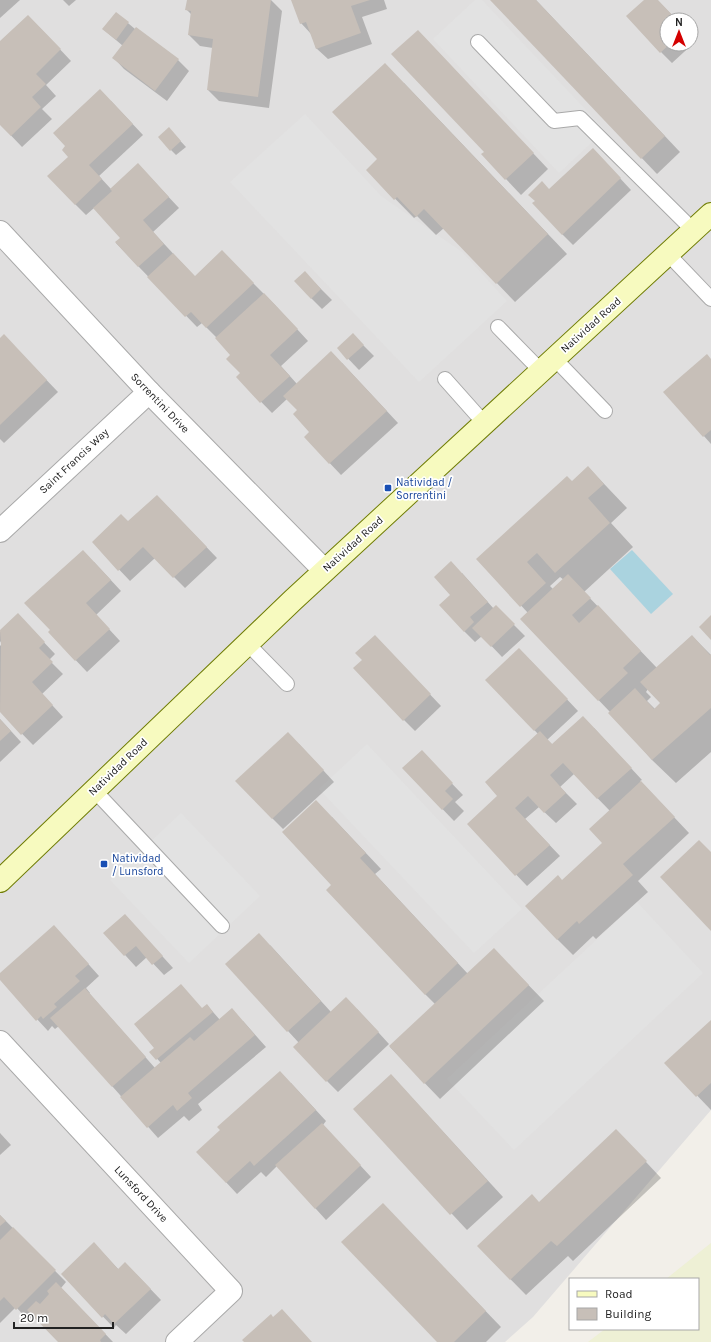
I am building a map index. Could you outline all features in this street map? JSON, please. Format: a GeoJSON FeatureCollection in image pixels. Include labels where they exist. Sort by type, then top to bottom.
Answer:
{"type":"FeatureCollection","features":[{"type":"Feature","properties":{"kind":"main road","name":"Natividad Road"},"geometry":{"type":"LineString","coordinates":[[0,881],[247,642],[711,214]]}},
{"type":"Feature","properties":{"kind":"street","name":"Sorrentini Drive"},"geometry":{"type":"LineString","coordinates":[[0,232],[148,392],[324,570]]}},
{"type":"Feature","properties":{"kind":"street","name":"Saint Francis Way"},"geometry":{"type":"LineString","coordinates":[[0,531],[148,392]]}},
{"type":"Feature","properties":{"kind":"street","name":"Lunsford Drive"},"geometry":{"type":"LineString","coordinates":[[0,1042],[231,1291],[177,1342]]}},
{"type":"Feature","properties":{"kind":"lane"},"geometry":{"type":"LineString","coordinates":[[478,42],[554,121],[580,118],[693,230]]}},
{"type":"Feature","properties":{"kind":"lane"},"geometry":{"type":"LineString","coordinates":[[668,254],[711,299]]}},
{"type":"Feature","properties":{"kind":"lane"},"geometry":{"type":"LineString","coordinates":[[498,327],[605,411]]}},
{"type":"Feature","properties":{"kind":"lane"},"geometry":{"type":"LineString","coordinates":[[445,380],[485,424]]}},
{"type":"Feature","properties":{"kind":"lane"},"geometry":{"type":"LineString","coordinates":[[247,642],[287,684]]}},
{"type":"Feature","properties":{"kind":"lane"},"geometry":{"type":"LineString","coordinates":[[94,790],[222,926]]}},
{"type":"Feature","properties":{"kind":"shaded area"},"geometry":{"type":"Polygon","coordinates":[[[0,0],[711,0],[711,1110],[533,1317],[505,1342],[0,1342],[0,0]]]}},
{"type":"Feature","properties":{"kind":"shaded area"},"geometry":{"type":"Polygon","coordinates":[[[475,0],[482,0],[605,130],[559,173],[433,39],[475,0]]]}},
{"type":"Feature","properties":{"kind":"shaded area"},"geometry":{"type":"Polygon","coordinates":[[[305,114],[381,196],[462,252],[507,301],[419,382],[230,182],[305,114]]]}},
{"type":"Feature","properties":{"kind":"shaded area"},"geometry":{"type":"Polygon","coordinates":[[[367,744],[522,909],[474,953],[319,789],[367,744]]]}},
{"type":"Feature","properties":{"kind":"shaded area"},"geometry":{"type":"Polygon","coordinates":[[[181,813],[260,896],[189,963],[110,880],[181,813]]]}},
{"type":"Feature","properties":{"kind":"shaded area"},"geometry":{"type":"Polygon","coordinates":[[[637,902],[703,973],[514,1150],[447,1079],[637,902]]]}},
{"type":"Feature","properties":{"kind":"green space"},"geometry":{"type":"Polygon","coordinates":[[[711,1243],[711,1342],[588,1342],[604,1330],[699,1330],[699,1278],[667,1278],[711,1243]]]}},
{"type":"Feature","properties":{"kind":"water"},"geometry":{"type":"Polygon","coordinates":[[[632,550],[673,594],[651,614],[610,569],[632,550]]]}},
{"type":"Feature","properties":{"kind":"building"},"geometry":{"type":"Polygon","coordinates":[[[187,0],[271,0],[258,97],[207,90],[213,39],[188,35],[191,11],[185,10],[187,0]]]}},
{"type":"Feature","properties":{"kind":"building"},"geometry":{"type":"Polygon","coordinates":[[[291,0],[370,0],[351,6],[361,33],[316,49],[306,22],[300,24],[291,0]]]}},
{"type":"Feature","properties":{"kind":"building"},"geometry":{"type":"Polygon","coordinates":[[[490,0],[536,0],[665,136],[641,159],[490,0]]]}},
{"type":"Feature","properties":{"kind":"building"},"geometry":{"type":"Polygon","coordinates":[[[644,0],[658,0],[669,12],[659,12],[659,52],[626,16],[644,0]]]}},
{"type":"Feature","properties":{"kind":"building"},"geometry":{"type":"Polygon","coordinates":[[[116,12],[129,22],[116,40],[102,29],[116,12]]]}},
{"type":"Feature","properties":{"kind":"building"},"geometry":{"type":"Polygon","coordinates":[[[28,15],[61,49],[36,74],[46,84],[32,97],[41,107],[11,136],[0,125],[0,41],[28,15]]]}},
{"type":"Feature","properties":{"kind":"building"},"geometry":{"type":"Polygon","coordinates":[[[136,27],[179,59],[155,91],[112,58],[136,27]]]}},
{"type":"Feature","properties":{"kind":"building"},"geometry":{"type":"Polygon","coordinates":[[[418,30],[534,153],[505,180],[481,154],[484,152],[391,54],[418,30]]]}},
{"type":"Feature","properties":{"kind":"building"},"geometry":{"type":"Polygon","coordinates":[[[385,63],[548,234],[496,284],[424,209],[416,217],[397,197],[394,200],[366,170],[377,159],[332,112],[385,63]]]}},
{"type":"Feature","properties":{"kind":"building"},"geometry":{"type":"Polygon","coordinates":[[[100,89],[133,124],[89,165],[102,179],[75,205],[47,176],[68,157],[62,150],[65,146],[53,133],[100,89]]]}},
{"type":"Feature","properties":{"kind":"building"},"geometry":{"type":"Polygon","coordinates":[[[169,127],[181,141],[170,151],[158,137],[169,127]]]}},
{"type":"Feature","properties":{"kind":"building"},"geometry":{"type":"Polygon","coordinates":[[[593,148],[621,178],[562,235],[532,203],[535,201],[528,195],[542,181],[549,189],[593,148]]]}},
{"type":"Feature","properties":{"kind":"building"},"geometry":{"type":"Polygon","coordinates":[[[138,163],[169,197],[143,220],[164,244],[138,267],[115,242],[120,238],[93,208],[112,191],[110,189],[138,163]]]}},
{"type":"Feature","properties":{"kind":"building"},"geometry":{"type":"Polygon","coordinates":[[[222,250],[254,283],[206,328],[191,312],[185,317],[147,277],[173,253],[195,276],[222,250]]]}},
{"type":"Feature","properties":{"kind":"building"},"geometry":{"type":"Polygon","coordinates":[[[305,271],[321,289],[311,299],[294,281],[305,271]]]}},
{"type":"Feature","properties":{"kind":"building"},"geometry":{"type":"Polygon","coordinates":[[[264,293],[298,329],[270,355],[290,376],[260,403],[236,377],[240,373],[226,359],[230,355],[215,338],[264,293]]]}},
{"type":"Feature","properties":{"kind":"building"},"geometry":{"type":"Polygon","coordinates":[[[353,333],[364,345],[347,360],[337,348],[353,333]]]}},
{"type":"Feature","properties":{"kind":"building"},"geometry":{"type":"Polygon","coordinates":[[[4,334],[47,380],[0,425],[0,338],[4,334]]]}},
{"type":"Feature","properties":{"kind":"building"},"geometry":{"type":"Polygon","coordinates":[[[331,351],[387,411],[329,464],[304,437],[309,432],[293,414],[297,410],[283,396],[331,351]]]}},
{"type":"Feature","properties":{"kind":"building"},"geometry":{"type":"Polygon","coordinates":[[[707,354],[711,359],[711,430],[703,437],[663,392],[707,354]]]}},
{"type":"Feature","properties":{"kind":"building"},"geometry":{"type":"Polygon","coordinates":[[[588,466],[604,484],[588,498],[610,523],[555,573],[537,553],[527,562],[546,583],[520,607],[476,559],[567,476],[572,481],[588,466]]]}},
{"type":"Feature","properties":{"kind":"building"},"geometry":{"type":"Polygon","coordinates":[[[157,495],[207,547],[173,578],[143,547],[118,571],[92,542],[121,514],[128,521],[157,495]]]}},
{"type":"Feature","properties":{"kind":"building"},"geometry":{"type":"Polygon","coordinates":[[[83,550],[111,580],[86,603],[110,629],[75,661],[48,632],[50,630],[24,603],[83,550]]]}},
{"type":"Feature","properties":{"kind":"building"},"geometry":{"type":"Polygon","coordinates":[[[451,561],[488,602],[470,617],[474,622],[464,632],[439,605],[450,595],[434,577],[451,561]]]}},
{"type":"Feature","properties":{"kind":"building"},"geometry":{"type":"Polygon","coordinates":[[[568,574],[591,598],[572,615],[579,623],[598,605],[641,651],[623,668],[628,673],[598,701],[520,619],[568,574]]]}},
{"type":"Feature","properties":{"kind":"building"},"geometry":{"type":"Polygon","coordinates":[[[496,605],[515,624],[491,647],[472,628],[496,605]]]}},
{"type":"Feature","properties":{"kind":"building"},"geometry":{"type":"Polygon","coordinates":[[[18,613],[45,642],[39,648],[53,662],[32,682],[53,705],[21,735],[0,712],[0,630],[18,613]]]}},
{"type":"Feature","properties":{"kind":"building"},"geometry":{"type":"Polygon","coordinates":[[[711,615],[711,640],[699,627],[711,615]]]}},
{"type":"Feature","properties":{"kind":"building"},"geometry":{"type":"Polygon","coordinates":[[[375,635],[431,694],[403,721],[353,668],[362,660],[355,653],[375,635]]]}},
{"type":"Feature","properties":{"kind":"building"},"geometry":{"type":"Polygon","coordinates":[[[692,635],[710,655],[711,654],[711,708],[652,760],[608,713],[635,688],[654,709],[660,703],[640,682],[692,635]]]}},
{"type":"Feature","properties":{"kind":"building"},"geometry":{"type":"Polygon","coordinates":[[[519,648],[568,699],[534,731],[485,680],[519,648]]]}},
{"type":"Feature","properties":{"kind":"building"},"geometry":{"type":"Polygon","coordinates":[[[583,716],[632,768],[597,799],[563,763],[550,775],[566,793],[544,813],[528,796],[515,808],[550,845],[515,876],[467,824],[497,796],[485,782],[540,731],[552,744],[583,716]]]}},
{"type":"Feature","properties":{"kind":"building"},"geometry":{"type":"Polygon","coordinates":[[[0,719],[11,731],[0,741],[0,719]]]}},
{"type":"Feature","properties":{"kind":"building"},"geometry":{"type":"Polygon","coordinates":[[[288,732],[324,770],[272,819],[235,781],[288,732]]]}},
{"type":"Feature","properties":{"kind":"building"},"geometry":{"type":"Polygon","coordinates":[[[422,750],[453,783],[445,791],[453,799],[442,810],[402,768],[422,750]]]}},
{"type":"Feature","properties":{"kind":"building"},"geometry":{"type":"Polygon","coordinates":[[[641,781],[675,817],[623,864],[633,875],[579,924],[577,921],[557,940],[525,906],[558,875],[562,880],[602,843],[589,829],[641,781]]]}},
{"type":"Feature","properties":{"kind":"building"},"geometry":{"type":"Polygon","coordinates":[[[316,800],[366,853],[360,858],[458,963],[425,995],[326,890],[331,885],[282,832],[316,800]]]}},
{"type":"Feature","properties":{"kind":"building"},"geometry":{"type":"Polygon","coordinates":[[[699,840],[711,852],[711,931],[660,877],[699,840]]]}},
{"type":"Feature","properties":{"kind":"building"},"geometry":{"type":"Polygon","coordinates":[[[125,914],[163,956],[152,965],[136,946],[124,956],[103,933],[125,914]]]}},
{"type":"Feature","properties":{"kind":"building"},"geometry":{"type":"Polygon","coordinates":[[[54,925],[89,964],[75,976],[80,981],[54,1004],[57,1007],[43,1019],[41,1016],[36,1021],[0,980],[0,973],[54,925]]]}},
{"type":"Feature","properties":{"kind":"building"},"geometry":{"type":"Polygon","coordinates":[[[259,933],[321,1001],[287,1032],[225,964],[259,933]]]}},
{"type":"Feature","properties":{"kind":"building"},"geometry":{"type":"Polygon","coordinates":[[[494,948],[529,985],[424,1084],[389,1046],[494,948]]]}},
{"type":"Feature","properties":{"kind":"building"},"geometry":{"type":"Polygon","coordinates":[[[181,984],[202,1008],[207,1004],[213,1012],[156,1060],[149,1052],[154,1048],[134,1024],[181,984]]]}},
{"type":"Feature","properties":{"kind":"building"},"geometry":{"type":"Polygon","coordinates":[[[85,988],[146,1057],[112,1087],[50,1018],[85,988]]]}},
{"type":"Feature","properties":{"kind":"building"},"geometry":{"type":"Polygon","coordinates":[[[346,997],[379,1032],[326,1082],[293,1047],[346,997]]]}},
{"type":"Feature","properties":{"kind":"building"},"geometry":{"type":"Polygon","coordinates":[[[232,1008],[255,1035],[188,1093],[192,1098],[177,1111],[173,1105],[147,1128],[120,1097],[190,1037],[194,1041],[232,1008]]]}},
{"type":"Feature","properties":{"kind":"building"},"geometry":{"type":"Polygon","coordinates":[[[711,1020],[711,1083],[696,1097],[664,1063],[711,1020]]]}},
{"type":"Feature","properties":{"kind":"building"},"geometry":{"type":"Polygon","coordinates":[[[280,1071],[316,1110],[254,1166],[250,1161],[226,1183],[196,1152],[220,1130],[217,1127],[280,1071]]]}},
{"type":"Feature","properties":{"kind":"building"},"geometry":{"type":"Polygon","coordinates":[[[391,1074],[488,1181],[450,1215],[353,1109],[391,1074]]]}},
{"type":"Feature","properties":{"kind":"building"},"geometry":{"type":"Polygon","coordinates":[[[322,1123],[361,1165],[315,1209],[275,1165],[322,1123]]]}},
{"type":"Feature","properties":{"kind":"building"},"geometry":{"type":"Polygon","coordinates":[[[616,1129],[647,1161],[557,1246],[551,1241],[510,1280],[477,1246],[532,1194],[539,1202],[616,1129]]]}},
{"type":"Feature","properties":{"kind":"building"},"geometry":{"type":"Polygon","coordinates":[[[383,1203],[486,1311],[454,1342],[437,1342],[341,1242],[383,1203]]]}},
{"type":"Feature","properties":{"kind":"building"},"geometry":{"type":"Polygon","coordinates":[[[0,1215],[6,1221],[0,1226],[0,1215]]]}},
{"type":"Feature","properties":{"kind":"building"},"geometry":{"type":"Polygon","coordinates":[[[13,1227],[56,1270],[16,1310],[4,1297],[0,1301],[0,1240],[13,1227]]]}},
{"type":"Feature","properties":{"kind":"building"},"geometry":{"type":"Polygon","coordinates":[[[94,1242],[118,1269],[125,1262],[151,1289],[114,1324],[105,1314],[102,1318],[61,1274],[94,1242]]]}},
{"type":"Feature","properties":{"kind":"building"},"geometry":{"type":"Polygon","coordinates":[[[56,1282],[106,1334],[100,1340],[101,1342],[58,1342],[27,1310],[36,1301],[40,1304],[49,1294],[47,1291],[56,1282]]]}},
{"type":"Feature","properties":{"kind":"building"},"geometry":{"type":"Polygon","coordinates":[[[282,1309],[312,1342],[244,1342],[242,1340],[271,1314],[273,1317],[282,1309]]]}},
{"type":"Feature","properties":{"kind":"place","name":"Natividad / Sorrentini"},"geometry":{"type":"Point","coordinates":[388,488]}},
{"type":"Feature","properties":{"kind":"place","name":"Natividad / Lunsford"},"geometry":{"type":"Point","coordinates":[104,864]}}]}
